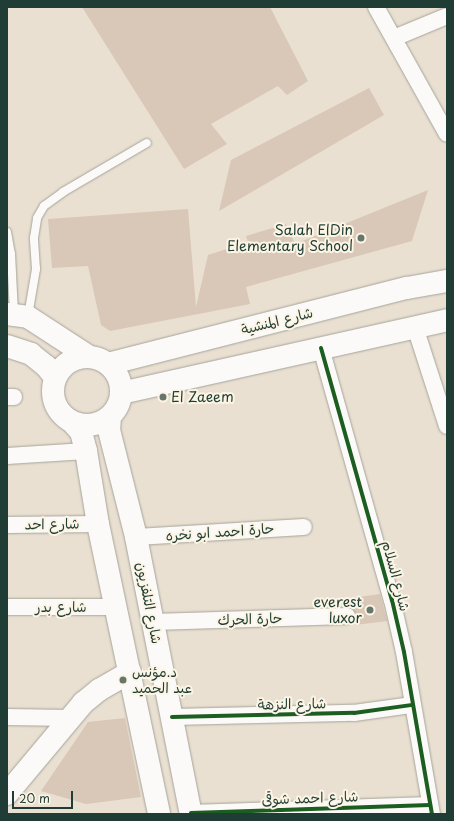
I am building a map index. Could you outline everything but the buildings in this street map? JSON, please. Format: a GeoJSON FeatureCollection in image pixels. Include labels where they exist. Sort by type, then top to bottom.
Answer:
{"type":"FeatureCollection","features":[{"type":"Feature","properties":{"kind":"main road","name":"شارع المنشية"},"geometry":{"type":"LineString","coordinates":[[108,364],[442,279]]}},
{"type":"Feature","properties":{"kind":"main road"},"geometry":{"type":"LineString","coordinates":[[16,315],[88,356],[108,364],[116,372],[122,393],[118,406],[110,416],[99,423],[85,426],[72,423]]}},
{"type":"Feature","properties":{"kind":"main road"},"geometry":{"type":"LineString","coordinates":[[122,393],[447,320]]}},
{"type":"Feature","properties":{"kind":"main road"},"geometry":{"type":"LineString","coordinates":[[7,346],[31,354],[46,366],[55,377]]}},
{"type":"Feature","properties":{"kind":"main road"},"geometry":{"type":"LineString","coordinates":[[88,356],[69,361],[62,366],[55,377],[52,390],[54,404],[62,415],[81,432],[86,451],[98,524],[159,814]]}},
{"type":"Feature","properties":{"kind":"main road","name":"شارع التلفزيون"},"geometry":{"type":"LineString","coordinates":[[110,416],[109,430],[136,537],[191,814]]}},
{"type":"Feature","properties":{"kind":"main road"},"geometry":{"type":"LineString","coordinates":[[7,794],[83,703],[99,690],[130,672]]}},
{"type":"Feature","properties":{"kind":"street"},"geometry":{"type":"LineString","coordinates":[[376,7],[394,38],[440,104],[447,134]]}},
{"type":"Feature","properties":{"kind":"street"},"geometry":{"type":"LineString","coordinates":[[394,38],[447,16]]}},
{"type":"Feature","properties":{"kind":"street"},"geometry":{"type":"LineString","coordinates":[[415,327],[447,426]]}},
{"type":"Feature","properties":{"kind":"street","name":"شارع السلام"},"geometry":{"type":"LineString","coordinates":[[322,348],[392,600],[404,652],[431,810]]}},
{"type":"Feature","properties":{"kind":"street"},"geometry":{"type":"LineString","coordinates":[[7,456],[86,451]]}},
{"type":"Feature","properties":{"kind":"street","name":"شارع احد"},"geometry":{"type":"LineString","coordinates":[[7,525],[98,524]]}},
{"type":"Feature","properties":{"kind":"street","name":"حارة احمد ابو نخره"},"geometry":{"type":"LineString","coordinates":[[136,537],[304,527]]}},
{"type":"Feature","properties":{"kind":"street","name":"شارع بدر"},"geometry":{"type":"LineString","coordinates":[[7,607],[116,607]]}},
{"type":"Feature","properties":{"kind":"street","name":"حارة الحرك"},"geometry":{"type":"LineString","coordinates":[[153,622],[348,616]]}},
{"type":"Feature","properties":{"kind":"street","name":"شارع النزهة"},"geometry":{"type":"LineString","coordinates":[[172,717],[354,713],[412,705]]}},
{"type":"Feature","properties":{"kind":"street"},"geometry":{"type":"LineString","coordinates":[[7,718],[69,718]]}},
{"type":"Feature","properties":{"kind":"street","name":"شارع احمد شوقى"},"geometry":{"type":"LineString","coordinates":[[191,814],[431,810]]}},
{"type":"Feature","properties":{"kind":"lane"},"geometry":{"type":"LineString","coordinates":[[16,315],[36,269],[34,238],[37,218],[44,206],[63,192],[146,143]]}},
{"type":"Feature","properties":{"kind":"lane"},"geometry":{"type":"LineString","coordinates":[[7,232],[11,254],[16,315]]}},
{"type":"Feature","properties":{"kind":"cycle path"},"geometry":{"type":"LineString","coordinates":[[321,348],[392,600],[404,652],[432,814]]}},
{"type":"Feature","properties":{"kind":"cycle path"},"geometry":{"type":"LineString","coordinates":[[172,717],[354,713],[412,705]]}},
{"type":"Feature","properties":{"kind":"cycle path"},"geometry":{"type":"LineString","coordinates":[[191,813],[430,805]]}},
{"type":"Feature","properties":{"kind":"place","name":"Salah ElDin Elementary School"},"geometry":{"type":"Point","coordinates":[361,238]}},
{"type":"Feature","properties":{"kind":"place","name":"El Zaeem"},"geometry":{"type":"Point","coordinates":[163,397]}},
{"type":"Feature","properties":{"kind":"place","name":"everest luxor"},"geometry":{"type":"Point","coordinates":[370,610]}},
{"type":"Feature","properties":{"kind":"place","name":"د.مؤنس عبد الحميد"},"geometry":{"type":"Point","coordinates":[123,680]}}]}
